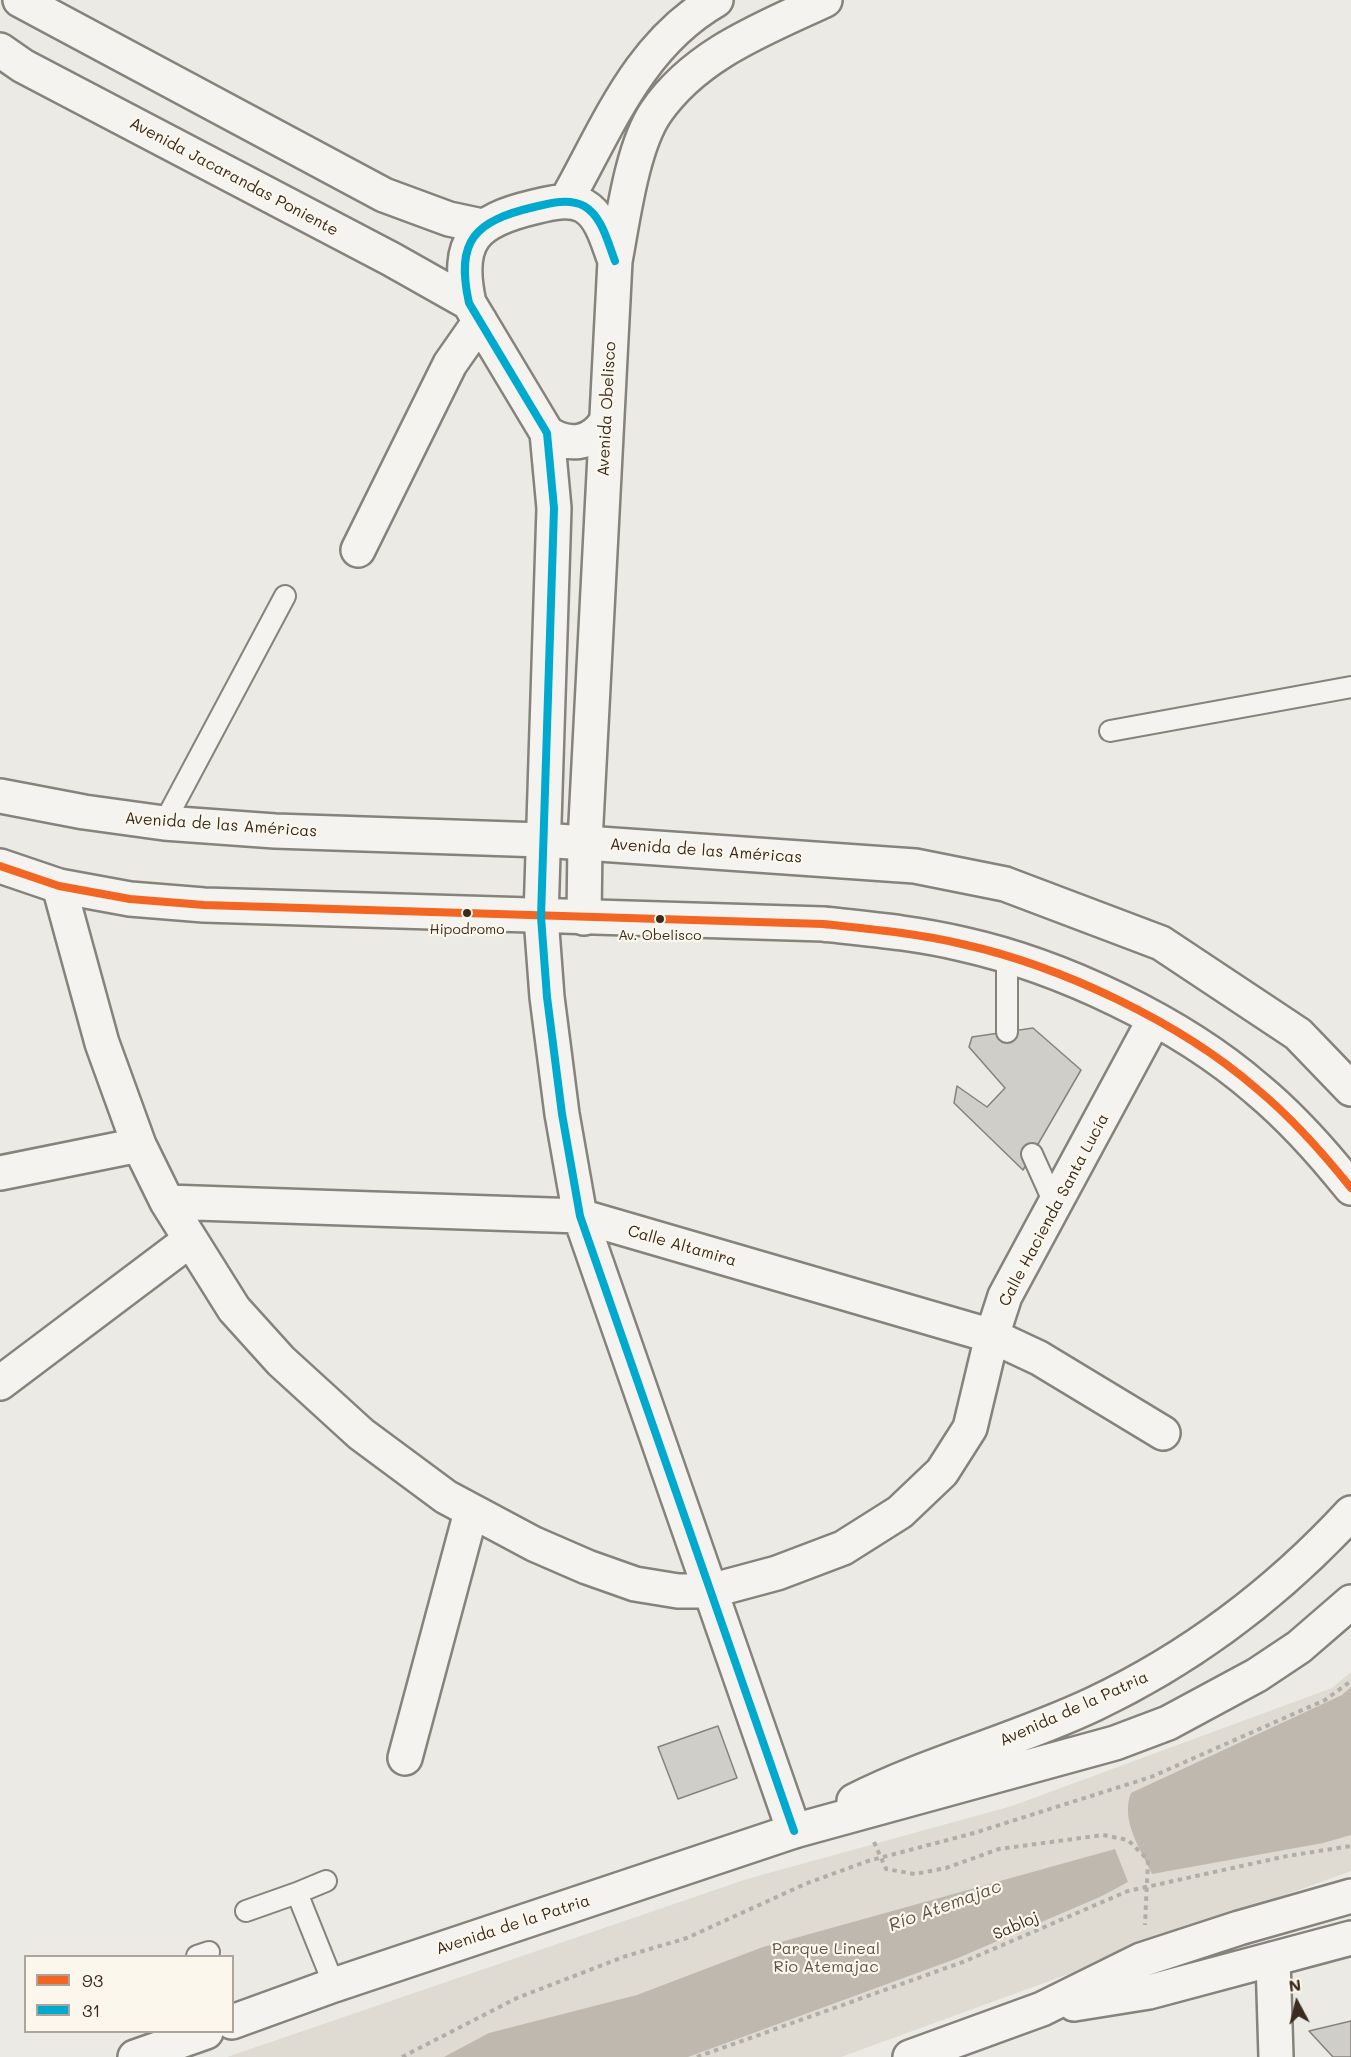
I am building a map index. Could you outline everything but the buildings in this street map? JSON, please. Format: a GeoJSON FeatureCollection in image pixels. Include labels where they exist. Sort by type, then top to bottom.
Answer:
{"type":"FeatureCollection","features":[{"type":"Feature","properties":{"kind":"street"},"geometry":{"type":"LineString","coordinates":[[20,0],[384,195],[449,219],[482,226]]}},
{"type":"Feature","properties":{"kind":"street"},"geometry":{"type":"LineString","coordinates":[[566,201],[617,104],[638,71],[669,35],[716,0]]}},
{"type":"Feature","properties":{"kind":"street","name":"Avenida Obelisco"},"geometry":{"type":"LineString","coordinates":[[584,918],[585,842],[615,261],[629,188],[655,113],[689,72],[746,37],[825,0]]}},
{"type":"Feature","properties":{"kind":"street","name":"Avenida Jacarandas Poniente"},"geometry":{"type":"LineString","coordinates":[[0,50],[23,66],[391,259],[475,312]]}},
{"type":"Feature","properties":{"kind":"street"},"geometry":{"type":"LineString","coordinates":[[615,261],[603,228],[593,214],[584,206],[566,201],[504,215],[482,226],[470,241],[463,261],[475,312],[547,433],[554,508],[541,917],[560,1102],[580,1216],[794,1831]]}},
{"type":"Feature","properties":{"kind":"street"},"geometry":{"type":"LineString","coordinates":[[358,550],[475,312]]}},
{"type":"Feature","properties":{"kind":"street"},"geometry":{"type":"LineString","coordinates":[[547,433],[568,443],[580,442],[600,432],[606,422]]}},
{"type":"Feature","properties":{"kind":"street","name":"Avenida de las Américas"},"geometry":{"type":"LineString","coordinates":[[0,796],[164,823],[275,831],[585,842],[915,866],[1005,884],[1161,943],[1298,1034],[1351,1089]]}},
{"type":"Feature","properties":{"kind":"street"},"geometry":{"type":"LineString","coordinates":[[0,867],[59,886],[130,899],[204,905],[823,924],[917,935],[1007,956],[1088,986],[1154,1020],[1215,1056],[1257,1088],[1296,1125],[1351,1188]]}},
{"type":"Feature","properties":{"kind":"street","name":"Calle Hacienda Santa Lucía"},"geometry":{"type":"LineString","coordinates":[[59,886],[102,1043],[139,1145],[167,1202],[234,1309],[281,1361],[361,1434],[446,1497],[534,1544],[635,1584],[678,1591],[710,1591],[777,1573],[843,1548],[900,1512],[942,1472],[970,1428],[992,1336],[1005,1296],[1154,1020]]}},
{"type":"Feature","properties":{"kind":"street"},"geometry":{"type":"LineString","coordinates":[[0,1173],[139,1145]]}},
{"type":"Feature","properties":{"kind":"street","name":"Calle Altamira"},"geometry":{"type":"LineString","coordinates":[[167,1202],[580,1216],[992,1336],[1039,1358],[1163,1433]]}},
{"type":"Feature","properties":{"kind":"street"},"geometry":{"type":"LineString","coordinates":[[0,1383],[190,1240]]}},
{"type":"Feature","properties":{"kind":"street"},"geometry":{"type":"LineString","coordinates":[[405,1758],[471,1512]]}},
{"type":"Feature","properties":{"kind":"street","name":"Avenida de la Patria"},"geometry":{"type":"LineString","coordinates":[[794,1831],[891,1782],[1041,1726],[1093,1704],[1161,1670],[1226,1626],[1279,1585],[1351,1513]]}},
{"type":"Feature","properties":{"kind":"street","name":"Avenida de la Patria"},"geometry":{"type":"LineString","coordinates":[[234,2021],[334,1985],[794,1831],[861,1815],[1115,1743],[1168,1723],[1257,1675],[1299,1647],[1351,1602]]}},
{"type":"Feature","properties":{"kind":"street"},"geometry":{"type":"LineString","coordinates":[[910,2057],[1042,2009],[1141,1960],[1239,1928],[1351,1896]]}},
{"type":"Feature","properties":{"kind":"street"},"geometry":{"type":"LineString","coordinates":[[1042,2009],[1149,1992],[1351,1938]]}},
{"type":"Feature","properties":{"kind":"street"},"geometry":{"type":"LineString","coordinates":[[1273,1959],[1276,2057]]}},
{"type":"Feature","properties":{"kind":"street"},"geometry":{"type":"LineString","coordinates":[[135,2057],[192,2034]]}},
{"type":"Feature","properties":{"kind":"lane"},"geometry":{"type":"LineString","coordinates":[[164,823],[285,596]]}},
{"type":"Feature","properties":{"kind":"lane"},"geometry":{"type":"LineString","coordinates":[[1110,731],[1351,687]]}},
{"type":"Feature","properties":{"kind":"lane"},"geometry":{"type":"LineString","coordinates":[[1007,956],[1007,1032]]}},
{"type":"Feature","properties":{"kind":"lane"},"geometry":{"type":"LineString","coordinates":[[1032,1154],[1055,1205]]}},
{"type":"Feature","properties":{"kind":"lane"},"geometry":{"type":"LineString","coordinates":[[246,1911],[326,1881]]}},
{"type":"Feature","properties":{"kind":"lane"},"geometry":{"type":"LineString","coordinates":[[297,1893],[334,1985]]}},
{"type":"Feature","properties":{"kind":"path"},"geometry":{"type":"LineString","coordinates":[[402,2057],[517,1998],[626,1956],[687,1938],[805,1884],[868,1861],[974,1833],[1151,1777],[1325,1700],[1351,1681]]}},
{"type":"Feature","properties":{"kind":"path"},"geometry":{"type":"LineString","coordinates":[[861,1815],[886,1869],[915,1874],[946,1868],[999,1849],[1102,1835],[1128,1840],[1148,1860],[1141,1960]]}},
{"type":"Feature","properties":{"kind":"path","name":"Sabloj"},"geometry":{"type":"LineString","coordinates":[[697,2057],[963,1962],[1128,1891],[1287,1856],[1351,1846]]}},
{"type":"Feature","properties":{"kind":"shaded area","name":"Parque Lineal Rio Atemajac"},"geometry":{"type":"Polygon","coordinates":[[[1351,1672],[1351,1871],[841,2057],[227,2057],[747,1879],[1012,1806],[1332,1688],[1351,1672]]]}},
{"type":"Feature","properties":{"kind":"water"},"geometry":{"type":"Polygon","coordinates":[[[1351,1687],[1351,1835],[1323,1843],[1152,1874],[1130,1824],[1128,1803],[1131,1793],[1342,1695],[1351,1687]]]}},
{"type":"Feature","properties":{"kind":"water","name":"Río Atemajac"},"geometry":{"type":"Polygon","coordinates":[[[1115,1849],[1128,1882],[1102,1896],[958,1958],[688,2057],[444,2057],[489,2033],[637,1995],[763,1947],[1115,1849]]]}},
{"type":"Feature","properties":{"kind":"transit line","name":"31"},"geometry":{"type":"LineString","coordinates":[[615,261],[604,230],[590,210],[572,202],[553,203],[514,213],[484,227],[474,237],[468,249],[465,281],[469,303],[547,433],[554,508],[541,917],[547,997],[562,1114],[580,1216],[794,1831]]}},
{"type":"Feature","properties":{"kind":"transit line","name":"93"},"geometry":{"type":"LineString","coordinates":[[0,866],[59,886],[130,899],[204,905],[823,924],[910,934],[962,944],[1000,954],[1079,982],[1156,1019],[1192,1041],[1226,1064],[1283,1112],[1351,1188]]}},
{"type":"Feature","properties":{"kind":"place","name":"Hipodromo"},"geometry":{"type":"Point","coordinates":[467,913]}},
{"type":"Feature","properties":{"kind":"place","name":"Av. Obelisco"},"geometry":{"type":"Point","coordinates":[660,919]}}]}
